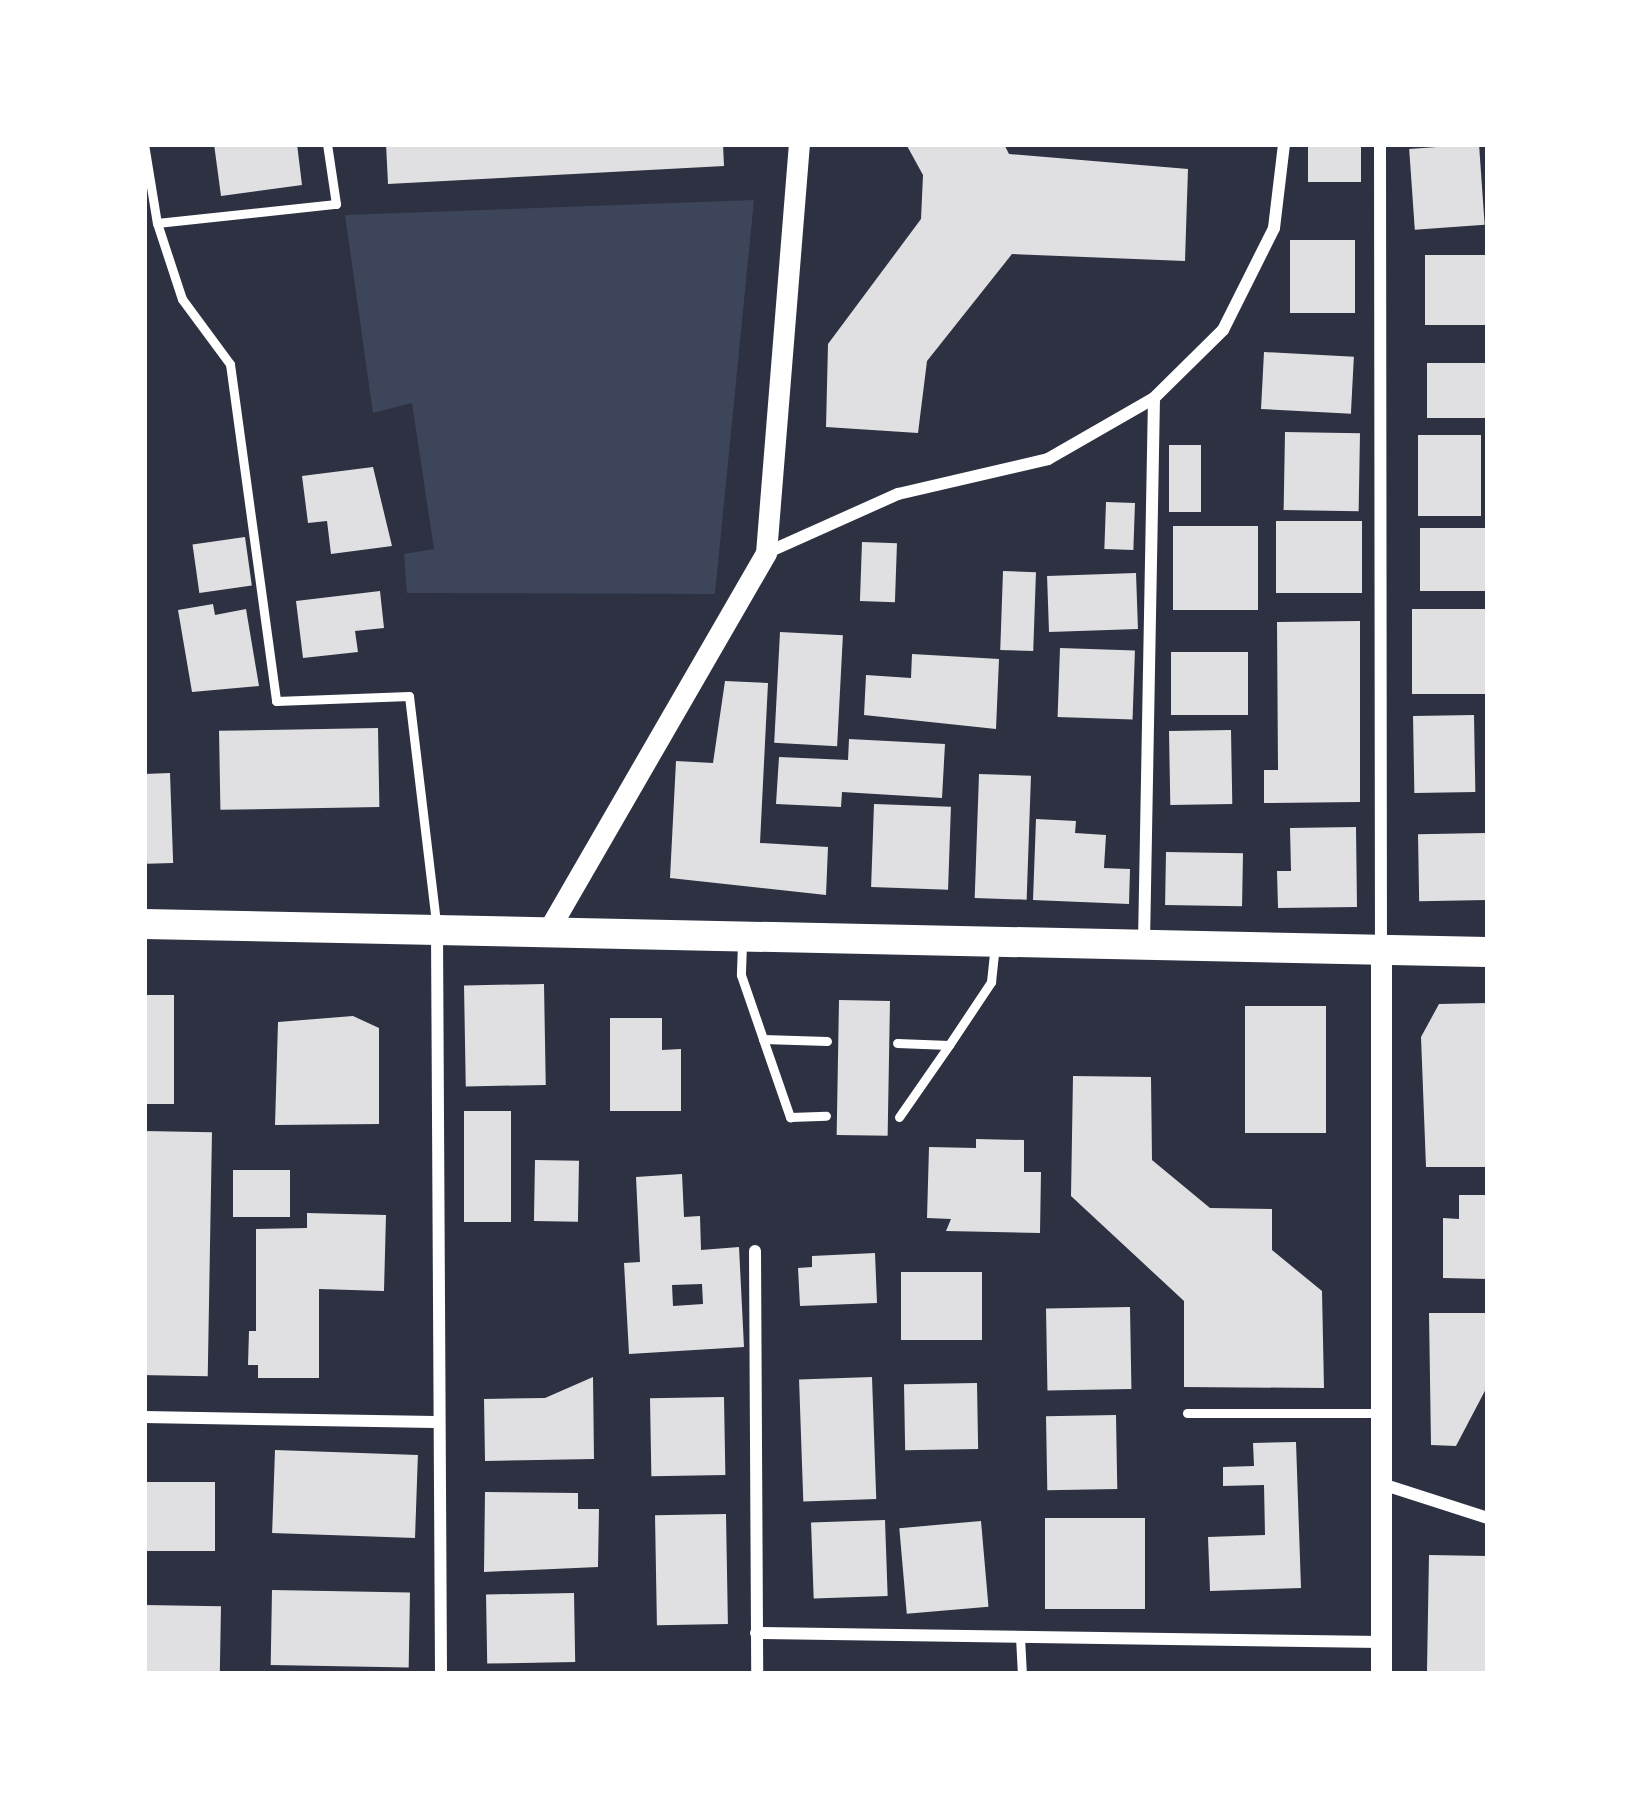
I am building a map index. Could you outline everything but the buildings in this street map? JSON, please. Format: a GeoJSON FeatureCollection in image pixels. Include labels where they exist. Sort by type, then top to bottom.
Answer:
{"type":"FeatureCollection","features":[{"type":"Feature","properties":{"kind":"main road"},"geometry":{"type":"LineString","coordinates":[[144,924],[742,943],[1488,952]]}},
{"type":"Feature","properties":{"kind":"street"},"geometry":{"type":"LineString","coordinates":[[546,934],[766,553],[799,144]]}},
{"type":"Feature","properties":{"kind":"street"},"geometry":{"type":"LineString","coordinates":[[766,553],[898,494],[1048,459],[1154,398],[1223,330],[1274,228],[1284,144]]}},
{"type":"Feature","properties":{"kind":"street"},"geometry":{"type":"LineString","coordinates":[[1380,144],[1381,1674]]}},
{"type":"Feature","properties":{"kind":"street"},"geometry":{"type":"LineString","coordinates":[[1144,946],[1154,398]]}},
{"type":"Feature","properties":{"kind":"street"},"geometry":{"type":"LineString","coordinates":[[437,932],[435,1422],[441,1674]]}},
{"type":"Feature","properties":{"kind":"street"},"geometry":{"type":"LineString","coordinates":[[755,1251],[757,1674]]}},
{"type":"Feature","properties":{"kind":"street"},"geometry":{"type":"LineString","coordinates":[[144,1417],[435,1422]]}},
{"type":"Feature","properties":{"kind":"street"},"geometry":{"type":"LineString","coordinates":[[1382,1484],[1488,1518]]}},
{"type":"Feature","properties":{"kind":"street"},"geometry":{"type":"LineString","coordinates":[[756,1633],[1381,1642]]}},
{"type":"Feature","properties":{"kind":"lane"},"geometry":{"type":"LineString","coordinates":[[144,144],[157,224],[182,299],[230,364],[276,701],[409,696],[437,932]]}},
{"type":"Feature","properties":{"kind":"lane"},"geometry":{"type":"LineString","coordinates":[[157,224],[336,204],[327,144]]}},
{"type":"Feature","properties":{"kind":"lane"},"geometry":{"type":"LineString","coordinates":[[742,943],[741,975],[790,1117],[826,1116]]}},
{"type":"Feature","properties":{"kind":"lane"},"geometry":{"type":"LineString","coordinates":[[899,1117],[992,982],[995,946]]}},
{"type":"Feature","properties":{"kind":"lane"},"geometry":{"type":"LineString","coordinates":[[763,1040],[827,1041]]}},
{"type":"Feature","properties":{"kind":"lane"},"geometry":{"type":"LineString","coordinates":[[897,1043],[949,1045]]}},
{"type":"Feature","properties":{"kind":"lane"},"geometry":{"type":"LineString","coordinates":[[1187,1413],[1383,1413]]}},
{"type":"Feature","properties":{"kind":"lane"},"geometry":{"type":"LineString","coordinates":[[1021,1636],[1022,1674]]}},
{"type":"Feature","properties":{"kind":"shaded area"},"geometry":{"type":"Polygon","coordinates":[[[754,200],[715,594],[407,593],[404,554],[434,549],[412,403],[373,413],[345,215],[754,200]]]}}]}
